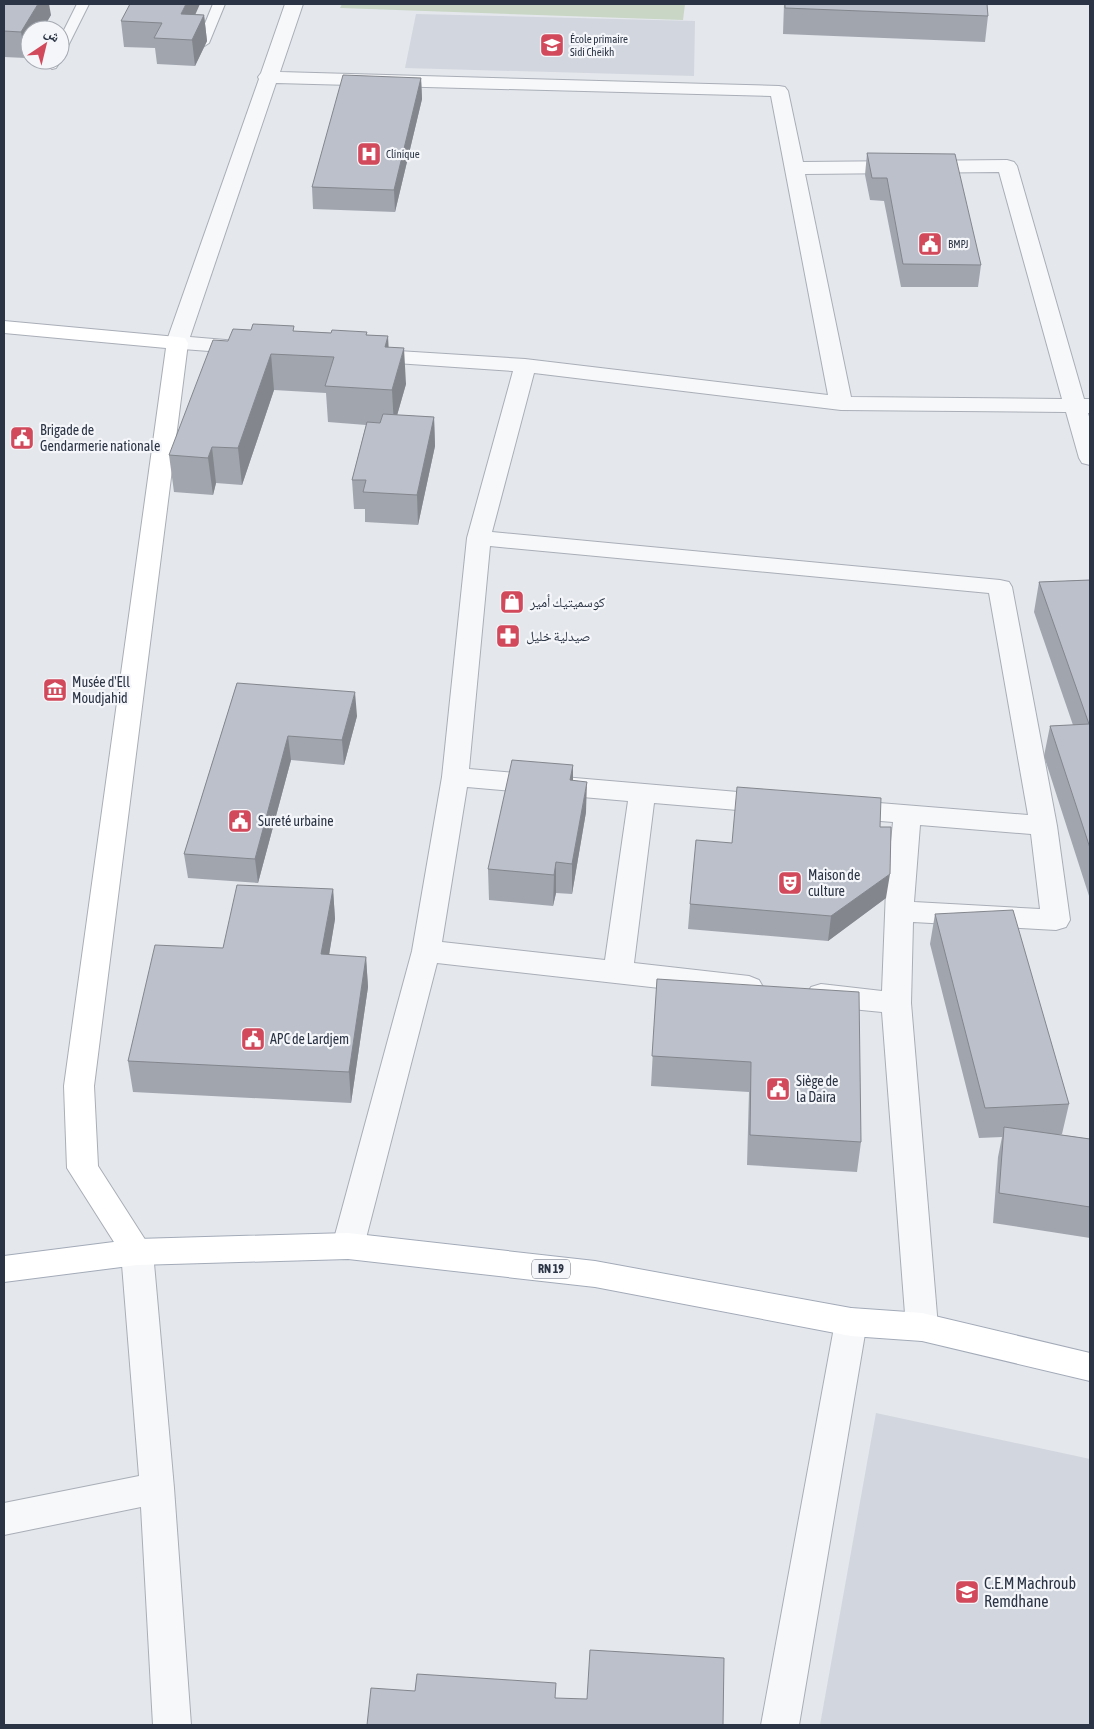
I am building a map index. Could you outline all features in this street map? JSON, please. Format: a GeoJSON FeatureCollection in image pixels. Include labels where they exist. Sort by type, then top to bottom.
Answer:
{"type":"FeatureCollection","features":[{"type":"Feature","properties":{"kind":"main road"},"geometry":{"type":"LineString","coordinates":[[4,327],[177,343],[79,1086],[83,1168],[137,1252]]}},
{"type":"Feature","properties":{"kind":"main road","name":"RN 19"},"geometry":{"type":"LineString","coordinates":[[4,1269],[137,1252],[348,1246],[595,1274],[851,1322],[922,1327],[1090,1367]]}},
{"type":"Feature","properties":{"kind":"street"},"geometry":{"type":"LineString","coordinates":[[266,349],[177,343],[267,77],[294,4]]}},
{"type":"Feature","properties":{"kind":"street"},"geometry":{"type":"LineString","coordinates":[[267,77],[779,91],[841,403]]}},
{"type":"Feature","properties":{"kind":"street"},"geometry":{"type":"LineString","coordinates":[[794,168],[1007,166],[1083,406],[1090,458]]}},
{"type":"Feature","properties":{"kind":"street"},"geometry":{"type":"LineString","coordinates":[[346,354],[525,366],[841,403],[1083,406]]}},
{"type":"Feature","properties":{"kind":"street"},"geometry":{"type":"LineString","coordinates":[[348,1246],[426,951],[455,777],[479,538],[525,366]]}},
{"type":"Feature","properties":{"kind":"street"},"geometry":{"type":"LineString","coordinates":[[479,538],[1000,587],[1043,826],[1056,920],[900,911]]}},
{"type":"Feature","properties":{"kind":"street"},"geometry":{"type":"LineString","coordinates":[[455,777],[1043,826]]}},
{"type":"Feature","properties":{"kind":"street"},"geometry":{"type":"LineString","coordinates":[[618,972],[642,793]]}},
{"type":"Feature","properties":{"kind":"street"},"geometry":{"type":"LineString","coordinates":[[907,814],[900,890],[896,1003],[922,1327]]}},
{"type":"Feature","properties":{"kind":"street"},"geometry":{"type":"LineString","coordinates":[[426,951],[896,1003]]}},
{"type":"Feature","properties":{"kind":"street"},"geometry":{"type":"LineString","coordinates":[[137,1252],[157,1488],[172,1725]]}},
{"type":"Feature","properties":{"kind":"street"},"geometry":{"type":"LineString","coordinates":[[780,1725],[851,1322]]}},
{"type":"Feature","properties":{"kind":"street"},"geometry":{"type":"LineString","coordinates":[[4,1520],[157,1488]]}},
{"type":"Feature","properties":{"kind":"lane"},"geometry":{"type":"LineString","coordinates":[[70,30],[83,4]]}},
{"type":"Feature","properties":{"kind":"lane"},"geometry":{"type":"LineString","coordinates":[[203,43],[219,4]]}},
{"type":"Feature","properties":{"kind":"shaded area","name":"École primaire Sidi Cheikh"},"geometry":{"type":"Polygon","coordinates":[[[416,14],[695,21],[694,76],[405,68],[416,14]]]}},
{"type":"Feature","properties":{"kind":"shaded area","name":"C.E.M Machroub Remdhane"},"geometry":{"type":"Polygon","coordinates":[[[876,1413],[1090,1459],[1090,1725],[820,1725],[876,1413]]]}},
{"type":"Feature","properties":{"kind":"green space"},"geometry":{"type":"Polygon","coordinates":[[[342,4],[685,4],[683,20],[340,8],[342,4]]]}},
{"type":"Feature","properties":{"kind":"building"},"geometry":{"type":"Polygon","coordinates":[[[4,4],[38,4],[28,20],[20,20],[20,32],[4,31],[4,4]]]}},
{"type":"Feature","properties":{"kind":"building"},"geometry":{"type":"Polygon","coordinates":[[[130,4],[186,4],[181,14],[204,15],[192,40],[154,38],[162,23],[121,21],[130,4]]]}},
{"type":"Feature","properties":{"kind":"building"},"geometry":{"type":"Polygon","coordinates":[[[785,4],[987,4],[988,16],[785,8],[785,4]]]}},
{"type":"Feature","properties":{"kind":"building","name":"Clinique"},"geometry":{"type":"Polygon","coordinates":[[[343,75],[421,78],[394,190],[312,187],[343,75]]]}},
{"type":"Feature","properties":{"kind":"building","name":"BMPJ"},"geometry":{"type":"Polygon","coordinates":[[[867,153],[955,154],[981,265],[903,264],[887,178],[872,178],[867,153]]]}},
{"type":"Feature","properties":{"kind":"building"},"geometry":{"type":"Polygon","coordinates":[[[253,324],[294,326],[293,331],[331,333],[332,330],[367,332],[366,335],[388,336],[385,347],[404,348],[392,390],[325,386],[334,357],[271,354],[238,448],[212,447],[208,458],[169,455],[213,340],[228,341],[233,329],[251,330],[253,324]]]}},
{"type":"Feature","properties":{"kind":"building"},"geometry":{"type":"Polygon","coordinates":[[[383,414],[434,417],[417,495],[363,492],[366,480],[352,480],[367,422],[380,423],[383,414]]]}},
{"type":"Feature","properties":{"kind":"building"},"geometry":{"type":"Polygon","coordinates":[[[1090,580],[1090,848],[1050,726],[1089,724],[1039,582],[1090,580]]]}},
{"type":"Feature","properties":{"kind":"building","name":"Sureté urbaine"},"geometry":{"type":"Polygon","coordinates":[[[237,683],[355,692],[342,740],[288,736],[255,859],[184,854],[237,683]]]}},
{"type":"Feature","properties":{"kind":"building"},"geometry":{"type":"Polygon","coordinates":[[[512,760],[573,765],[570,780],[587,782],[572,864],[556,862],[554,875],[488,869],[512,760]]]}},
{"type":"Feature","properties":{"kind":"building","name":"Maison de culture"},"geometry":{"type":"Polygon","coordinates":[[[737,787],[881,798],[880,827],[891,827],[890,874],[831,916],[690,904],[696,840],[732,843],[737,787]]]}},
{"type":"Feature","properties":{"kind":"building","name":"APC de Lardjem"},"geometry":{"type":"Polygon","coordinates":[[[237,885],[333,889],[321,954],[366,957],[349,1072],[128,1061],[155,945],[223,948],[237,885]]]}},
{"type":"Feature","properties":{"kind":"building"},"geometry":{"type":"Polygon","coordinates":[[[1013,910],[1069,1104],[985,1108],[935,914],[1013,910]]]}},
{"type":"Feature","properties":{"kind":"building","name":"Siège de la Daira"},"geometry":{"type":"Polygon","coordinates":[[[657,979],[859,992],[861,1142],[750,1135],[751,1062],[652,1056],[657,979]]]}},
{"type":"Feature","properties":{"kind":"building"},"geometry":{"type":"Polygon","coordinates":[[[1004,1127],[1090,1139],[1090,1207],[999,1193],[1004,1127]]]}},
{"type":"Feature","properties":{"kind":"building"},"geometry":{"type":"Polygon","coordinates":[[[590,1650],[724,1658],[723,1725],[367,1725],[371,1688],[415,1691],[417,1674],[556,1683],[555,1698],[587,1699],[590,1650]]]}},
{"type":"Feature","properties":{"kind":"place","name":"École primaire Sidi Cheikh"},"geometry":{"type":"Point","coordinates":[552,45]}},
{"type":"Feature","properties":{"kind":"place","name":"Clinique"},"geometry":{"type":"Point","coordinates":[369,154]}},
{"type":"Feature","properties":{"kind":"place","name":"BMPJ"},"geometry":{"type":"Point","coordinates":[930,244]}},
{"type":"Feature","properties":{"kind":"place","name":"Brigade de Gendarmerie nationale"},"geometry":{"type":"Point","coordinates":[22,438]}},
{"type":"Feature","properties":{"kind":"place","name":"كوسميتيك أمير"},"geometry":{"type":"Point","coordinates":[512,602]}},
{"type":"Feature","properties":{"kind":"place","name":"صيدلية خليل"},"geometry":{"type":"Point","coordinates":[508,636]}},
{"type":"Feature","properties":{"kind":"place","name":"Musée d'Ell Moudjahid"},"geometry":{"type":"Point","coordinates":[55,690]}},
{"type":"Feature","properties":{"kind":"place","name":"Sureté urbaine"},"geometry":{"type":"Point","coordinates":[240,821]}},
{"type":"Feature","properties":{"kind":"place","name":"Maison de culture"},"geometry":{"type":"Point","coordinates":[790,883]}},
{"type":"Feature","properties":{"kind":"place","name":"APC de Lardjem"},"geometry":{"type":"Point","coordinates":[253,1039]}},
{"type":"Feature","properties":{"kind":"place","name":"Siège de la Daira"},"geometry":{"type":"Point","coordinates":[778,1089]}},
{"type":"Feature","properties":{"kind":"place","name":"C.E.M Machroub Remdhane"},"geometry":{"type":"Point","coordinates":[967,1592]}}]}
